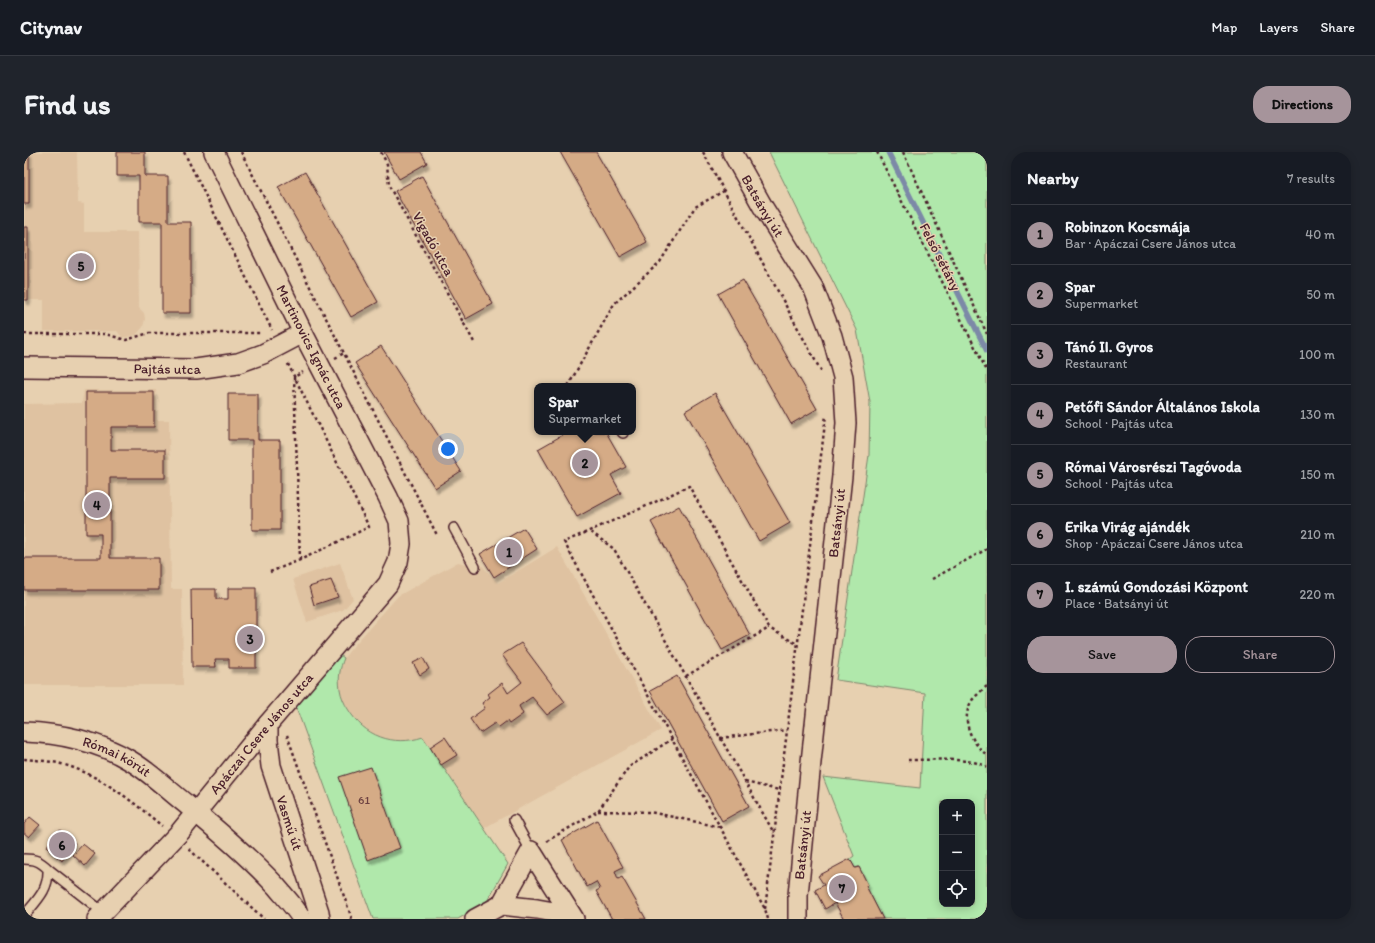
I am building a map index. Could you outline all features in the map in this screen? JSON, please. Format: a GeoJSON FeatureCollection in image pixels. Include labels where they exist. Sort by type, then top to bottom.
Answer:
{"type":"FeatureCollection","features":[{"type":"Feature","properties":{"kind":"street","name":"Martinovics Ignác utca"},"geometry":{"type":"LineString","coordinates":[[214,152],[303,333],[388,497],[399,521],[401,544]]}},
{"type":"Feature","properties":{"kind":"street","name":"Batsányi út"},"geometry":{"type":"LineString","coordinates":[[732,152],[763,207],[813,287],[832,336],[842,377],[846,423],[842,476],[798,895],[798,919]]}},
{"type":"Feature","properties":{"kind":"street","name":"Pajtás utca"},"geometry":{"type":"LineString","coordinates":[[24,367],[196,369],[238,363],[263,354],[276,339],[303,333]]}},
{"type":"Feature","properties":{"kind":"street","name":"Apáczai Csere János utca"},"geometry":{"type":"LineString","coordinates":[[102,917],[175,837],[268,724],[388,584],[398,562],[401,544]]}},
{"type":"Feature","properties":{"kind":"street","name":"Vasmű út"},"geometry":{"type":"LineString","coordinates":[[268,724],[268,740],[272,766],[320,919]]}},
{"type":"Feature","properties":{"kind":"street","name":"Római körút"},"geometry":{"type":"LineString","coordinates":[[24,732],[57,735],[106,749],[131,761],[150,774],[196,812]]}},
{"type":"Feature","properties":{"kind":"street"},"geometry":{"type":"LineString","coordinates":[[196,812],[258,866],[295,907],[302,919]]}},
{"type":"Feature","properties":{"kind":"street"},"geometry":{"type":"LineString","coordinates":[[475,919],[501,905],[531,851],[573,917]]}},
{"type":"Feature","properties":{"kind":"street"},"geometry":{"type":"LineString","coordinates":[[501,905],[537,908],[573,917]]}},
{"type":"Feature","properties":{"kind":"lane"},"geometry":{"type":"LineString","coordinates":[[454,528],[475,567]]}},
{"type":"Feature","properties":{"kind":"lane"},"geometry":{"type":"LineString","coordinates":[[514,820],[531,851]]}},
{"type":"Feature","properties":{"kind":"lane"},"geometry":{"type":"LineString","coordinates":[[24,858],[33,858],[40,862],[102,917]]}},
{"type":"Feature","properties":{"kind":"lane"},"geometry":{"type":"LineString","coordinates":[[24,916],[43,893],[48,880],[48,869]]}},
{"type":"Feature","properties":{"kind":"path"},"geometry":{"type":"LineString","coordinates":[[184,152],[369,527],[300,560],[270,572]]}},
{"type":"Feature","properties":{"kind":"path"},"geometry":{"type":"LineString","coordinates":[[241,152],[437,535]]}},
{"type":"Feature","properties":{"kind":"path","name":"Vigadó utca"},"geometry":{"type":"LineString","coordinates":[[381,152],[388,164],[389,186],[475,344]]}},
{"type":"Feature","properties":{"kind":"path"},"geometry":{"type":"LineString","coordinates":[[703,152],[824,379]]}},
{"type":"Feature","properties":{"kind":"path","name":"Felső sétány"},"geometry":{"type":"LineString","coordinates":[[877,152],[987,371]]}},
{"type":"Feature","properties":{"kind":"path"},"geometry":{"type":"LineString","coordinates":[[903,152],[987,334]]}},
{"type":"Feature","properties":{"kind":"path"},"geometry":{"type":"LineString","coordinates":[[570,383],[614,304],[660,262],[695,207],[724,191]]}},
{"type":"Feature","properties":{"kind":"path"},"geometry":{"type":"LineString","coordinates":[[24,334],[105,334],[126,340],[149,333],[276,339]]}},
{"type":"Feature","properties":{"kind":"path"},"geometry":{"type":"LineString","coordinates":[[294,377],[300,560]]}},
{"type":"Feature","properties":{"kind":"path"},"geometry":{"type":"LineString","coordinates":[[765,908],[826,408]]}},
{"type":"Feature","properties":{"kind":"path"},"geometry":{"type":"LineString","coordinates":[[768,919],[765,908],[564,542],[590,532],[689,486],[769,628],[797,644]]}},
{"type":"Feature","properties":{"kind":"path"},"geometry":{"type":"LineString","coordinates":[[590,532],[614,549],[774,833]]}},
{"type":"Feature","properties":{"kind":"path"},"geometry":{"type":"LineString","coordinates":[[932,578],[987,549]]}},
{"type":"Feature","properties":{"kind":"path"},"geometry":{"type":"LineString","coordinates":[[686,676],[769,628]]}},
{"type":"Feature","properties":{"kind":"path"},"geometry":{"type":"LineString","coordinates":[[987,686],[972,700],[967,713],[967,724],[971,735],[976,745],[987,755]]}},
{"type":"Feature","properties":{"kind":"path"},"geometry":{"type":"LineString","coordinates":[[720,738],[787,730]]}},
{"type":"Feature","properties":{"kind":"path"},"geometry":{"type":"LineString","coordinates":[[286,732],[352,919]]}},
{"type":"Feature","properties":{"kind":"path"},"geometry":{"type":"LineString","coordinates":[[531,851],[598,811],[629,767],[672,739]]}},
{"type":"Feature","properties":{"kind":"path"},"geometry":{"type":"LineString","coordinates":[[24,759],[57,763],[84,772],[112,788],[143,810],[175,837],[264,919]]}},
{"type":"Feature","properties":{"kind":"path"},"geometry":{"type":"LineString","coordinates":[[908,760],[961,761],[987,767]]}},
{"type":"Feature","properties":{"kind":"path"},"geometry":{"type":"LineString","coordinates":[[745,782],[779,790]]}},
{"type":"Feature","properties":{"kind":"path"},"geometry":{"type":"LineString","coordinates":[[598,811],[650,812],[720,827]]}},
{"type":"Feature","properties":{"kind":"shaded area"},"geometry":{"type":"Polygon","coordinates":[[[24,152],[77,152],[78,203],[84,204],[84,232],[138,232],[139,308],[144,313],[145,319],[143,327],[136,335],[122,337],[117,331],[44,331],[44,300],[24,300],[24,152]]]}},
{"type":"Feature","properties":{"kind":"shaded area"},"geometry":{"type":"Polygon","coordinates":[[[84,390],[156,390],[157,420],[169,420],[171,589],[182,589],[183,685],[24,685],[24,404],[82,403],[84,390]]]}},
{"type":"Feature","properties":{"kind":"shaded area"},"geometry":{"type":"Polygon","coordinates":[[[557,547],[661,730],[484,828],[423,737],[403,741],[381,738],[363,727],[355,719],[343,700],[340,690],[340,669],[344,658],[350,650],[398,596],[458,562],[466,564],[475,558],[498,583],[557,547]]]}},
{"type":"Feature","properties":{"kind":"shaded area"},"geometry":{"type":"Polygon","coordinates":[[[340,563],[353,599],[343,610],[307,622],[293,579],[340,563]]]}},
{"type":"Feature","properties":{"kind":"green space"},"geometry":{"type":"Polygon","coordinates":[[[769,152],[987,152],[987,919],[883,919],[866,886],[868,885],[859,867],[855,868],[850,859],[854,856],[823,777],[920,788],[925,693],[836,680],[869,455],[870,402],[857,330],[769,152]]]}},
{"type":"Feature","properties":{"kind":"green space"},"geometry":{"type":"Polygon","coordinates":[[[340,655],[344,658],[339,677],[340,692],[345,704],[355,718],[362,726],[371,732],[390,740],[412,740],[423,737],[508,864],[486,903],[458,919],[373,919],[296,707],[340,655]]]}},
{"type":"Feature","properties":{"kind":"building"},"geometry":{"type":"Polygon","coordinates":[[[24,152],[29,152],[29,204],[24,204],[24,152]]]}},
{"type":"Feature","properties":{"kind":"building"},"geometry":{"type":"Polygon","coordinates":[[[117,152],[145,152],[145,176],[168,176],[168,222],[191,222],[191,313],[162,313],[162,222],[139,222],[139,176],[117,176],[117,152]]]}},
{"type":"Feature","properties":{"kind":"building"},"geometry":{"type":"Polygon","coordinates":[[[384,152],[421,152],[427,163],[399,179],[384,152]]]}},
{"type":"Feature","properties":{"kind":"building"},"geometry":{"type":"Polygon","coordinates":[[[560,152],[596,152],[647,242],[620,257],[560,152]]]}},
{"type":"Feature","properties":{"kind":"building"},"geometry":{"type":"Polygon","coordinates":[[[305,172],[378,302],[351,317],[278,187],[305,172]]]}},
{"type":"Feature","properties":{"kind":"building"},"geometry":{"type":"Polygon","coordinates":[[[422,176],[493,304],[466,319],[395,191],[422,176]]]}},
{"type":"Feature","properties":{"kind":"building"},"geometry":{"type":"Polygon","coordinates":[[[24,227],[28,227],[28,300],[24,300],[24,227]]]}},
{"type":"Feature","properties":{"kind":"building"},"geometry":{"type":"Polygon","coordinates":[[[743,280],[817,409],[791,424],[718,294],[743,280]]]}},
{"type":"Feature","properties":{"kind":"building"},"geometry":{"type":"Polygon","coordinates":[[[381,346],[461,471],[435,488],[355,363],[381,346]]]}},
{"type":"Feature","properties":{"kind":"building"},"geometry":{"type":"Polygon","coordinates":[[[86,392],[154,392],[154,427],[111,427],[111,450],[165,450],[165,478],[110,478],[110,558],[159,558],[159,590],[24,590],[24,558],[101,558],[101,534],[86,534],[86,392]]]}},
{"type":"Feature","properties":{"kind":"building"},"geometry":{"type":"Polygon","coordinates":[[[715,393],[790,523],[759,541],[685,411],[715,393]]]}},
{"type":"Feature","properties":{"kind":"building"},"geometry":{"type":"Polygon","coordinates":[[[228,394],[258,394],[258,440],[280,440],[280,530],[252,530],[252,440],[228,440],[228,394]]]}},
{"type":"Feature","properties":{"kind":"building"},"geometry":{"type":"Polygon","coordinates":[[[563,435],[608,435],[626,467],[611,475],[621,493],[577,517],[538,449],[563,435]]]}},
{"type":"Feature","properties":{"kind":"building"},"geometry":{"type":"Polygon","coordinates":[[[679,506],[750,635],[722,650],[651,522],[679,506]]]}},
{"type":"Feature","properties":{"kind":"building"},"geometry":{"type":"Polygon","coordinates":[[[524,528],[537,549],[494,577],[480,554],[524,528]]]}},
{"type":"Feature","properties":{"kind":"building"},"geometry":{"type":"Polygon","coordinates":[[[331,580],[338,597],[314,605],[309,587],[331,580]]]}},
{"type":"Feature","properties":{"kind":"building"},"geometry":{"type":"Polygon","coordinates":[[[228,588],[256,588],[256,668],[229,668],[229,659],[215,659],[216,667],[192,667],[191,589],[216,589],[216,599],[228,599],[228,588]]]}},
{"type":"Feature","properties":{"kind":"building"},"geometry":{"type":"Polygon","coordinates":[[[521,643],[565,702],[547,715],[532,697],[519,706],[523,714],[509,724],[507,721],[499,727],[495,723],[480,733],[470,719],[485,708],[482,703],[490,697],[488,694],[502,683],[508,693],[522,682],[502,655],[521,643]]]}},
{"type":"Feature","properties":{"kind":"building"},"geometry":{"type":"Polygon","coordinates":[[[423,658],[429,669],[420,675],[413,663],[423,658]]]}},
{"type":"Feature","properties":{"kind":"building"},"geometry":{"type":"Polygon","coordinates":[[[677,676],[749,806],[722,821],[650,691],[677,676]]]}},
{"type":"Feature","properties":{"kind":"building"},"geometry":{"type":"Polygon","coordinates":[[[445,737],[457,755],[441,765],[430,747],[445,737]]]}},
{"type":"Feature","properties":{"kind":"building"},"geometry":{"type":"Polygon","coordinates":[[[371,767],[400,848],[368,860],[339,777],[371,767]]]}},
{"type":"Feature","properties":{"kind":"building"},"geometry":{"type":"Polygon","coordinates":[[[30,817],[40,825],[29,837],[24,833],[24,824],[30,817]]]}},
{"type":"Feature","properties":{"kind":"building"},"geometry":{"type":"Polygon","coordinates":[[[597,820],[623,867],[615,871],[618,879],[622,877],[646,919],[612,919],[596,891],[600,889],[596,882],[587,887],[562,840],[597,820]]]}},
{"type":"Feature","properties":{"kind":"building"},"geometry":{"type":"Polygon","coordinates":[[[60,830],[75,843],[62,861],[46,847],[60,830]]]}},
{"type":"Feature","properties":{"kind":"building"},"geometry":{"type":"Polygon","coordinates":[[[83,844],[95,854],[85,866],[73,855],[83,844]]]}},
{"type":"Feature","properties":{"kind":"building"},"geometry":{"type":"Polygon","coordinates":[[[850,859],[855,868],[859,867],[868,885],[866,886],[883,919],[844,919],[835,903],[825,909],[815,890],[824,885],[818,876],[850,859]]]}},
{"type":"Feature","properties":{"kind":"waterway"},"geometry":{"type":"LineString","coordinates":[[888,152],[987,351]]}},
{"type":"Feature","properties":{"kind":"place","name":"Római Városrészi Tagóvoda"},"geometry":{"type":"Point","coordinates":[81,266]}},
{"type":"Feature","properties":{"kind":"place","name":"Spar"},"geometry":{"type":"Point","coordinates":[585,463]}},
{"type":"Feature","properties":{"kind":"place","name":"Petőfi Sándor Általános Iskola"},"geometry":{"type":"Point","coordinates":[97,505]}},
{"type":"Feature","properties":{"kind":"place","name":"Robinzon Kocsmája"},"geometry":{"type":"Point","coordinates":[509,552]}},
{"type":"Feature","properties":{"kind":"place","name":"Tánó II. Gyros"},"geometry":{"type":"Point","coordinates":[250,639]}},
{"type":"Feature","properties":{"kind":"place","name":"Erika Virág ajándék"},"geometry":{"type":"Point","coordinates":[62,845]}},
{"type":"Feature","properties":{"kind":"place","name":"I. számú Gondozási Központ"},"geometry":{"type":"Point","coordinates":[842,888]}}]}
